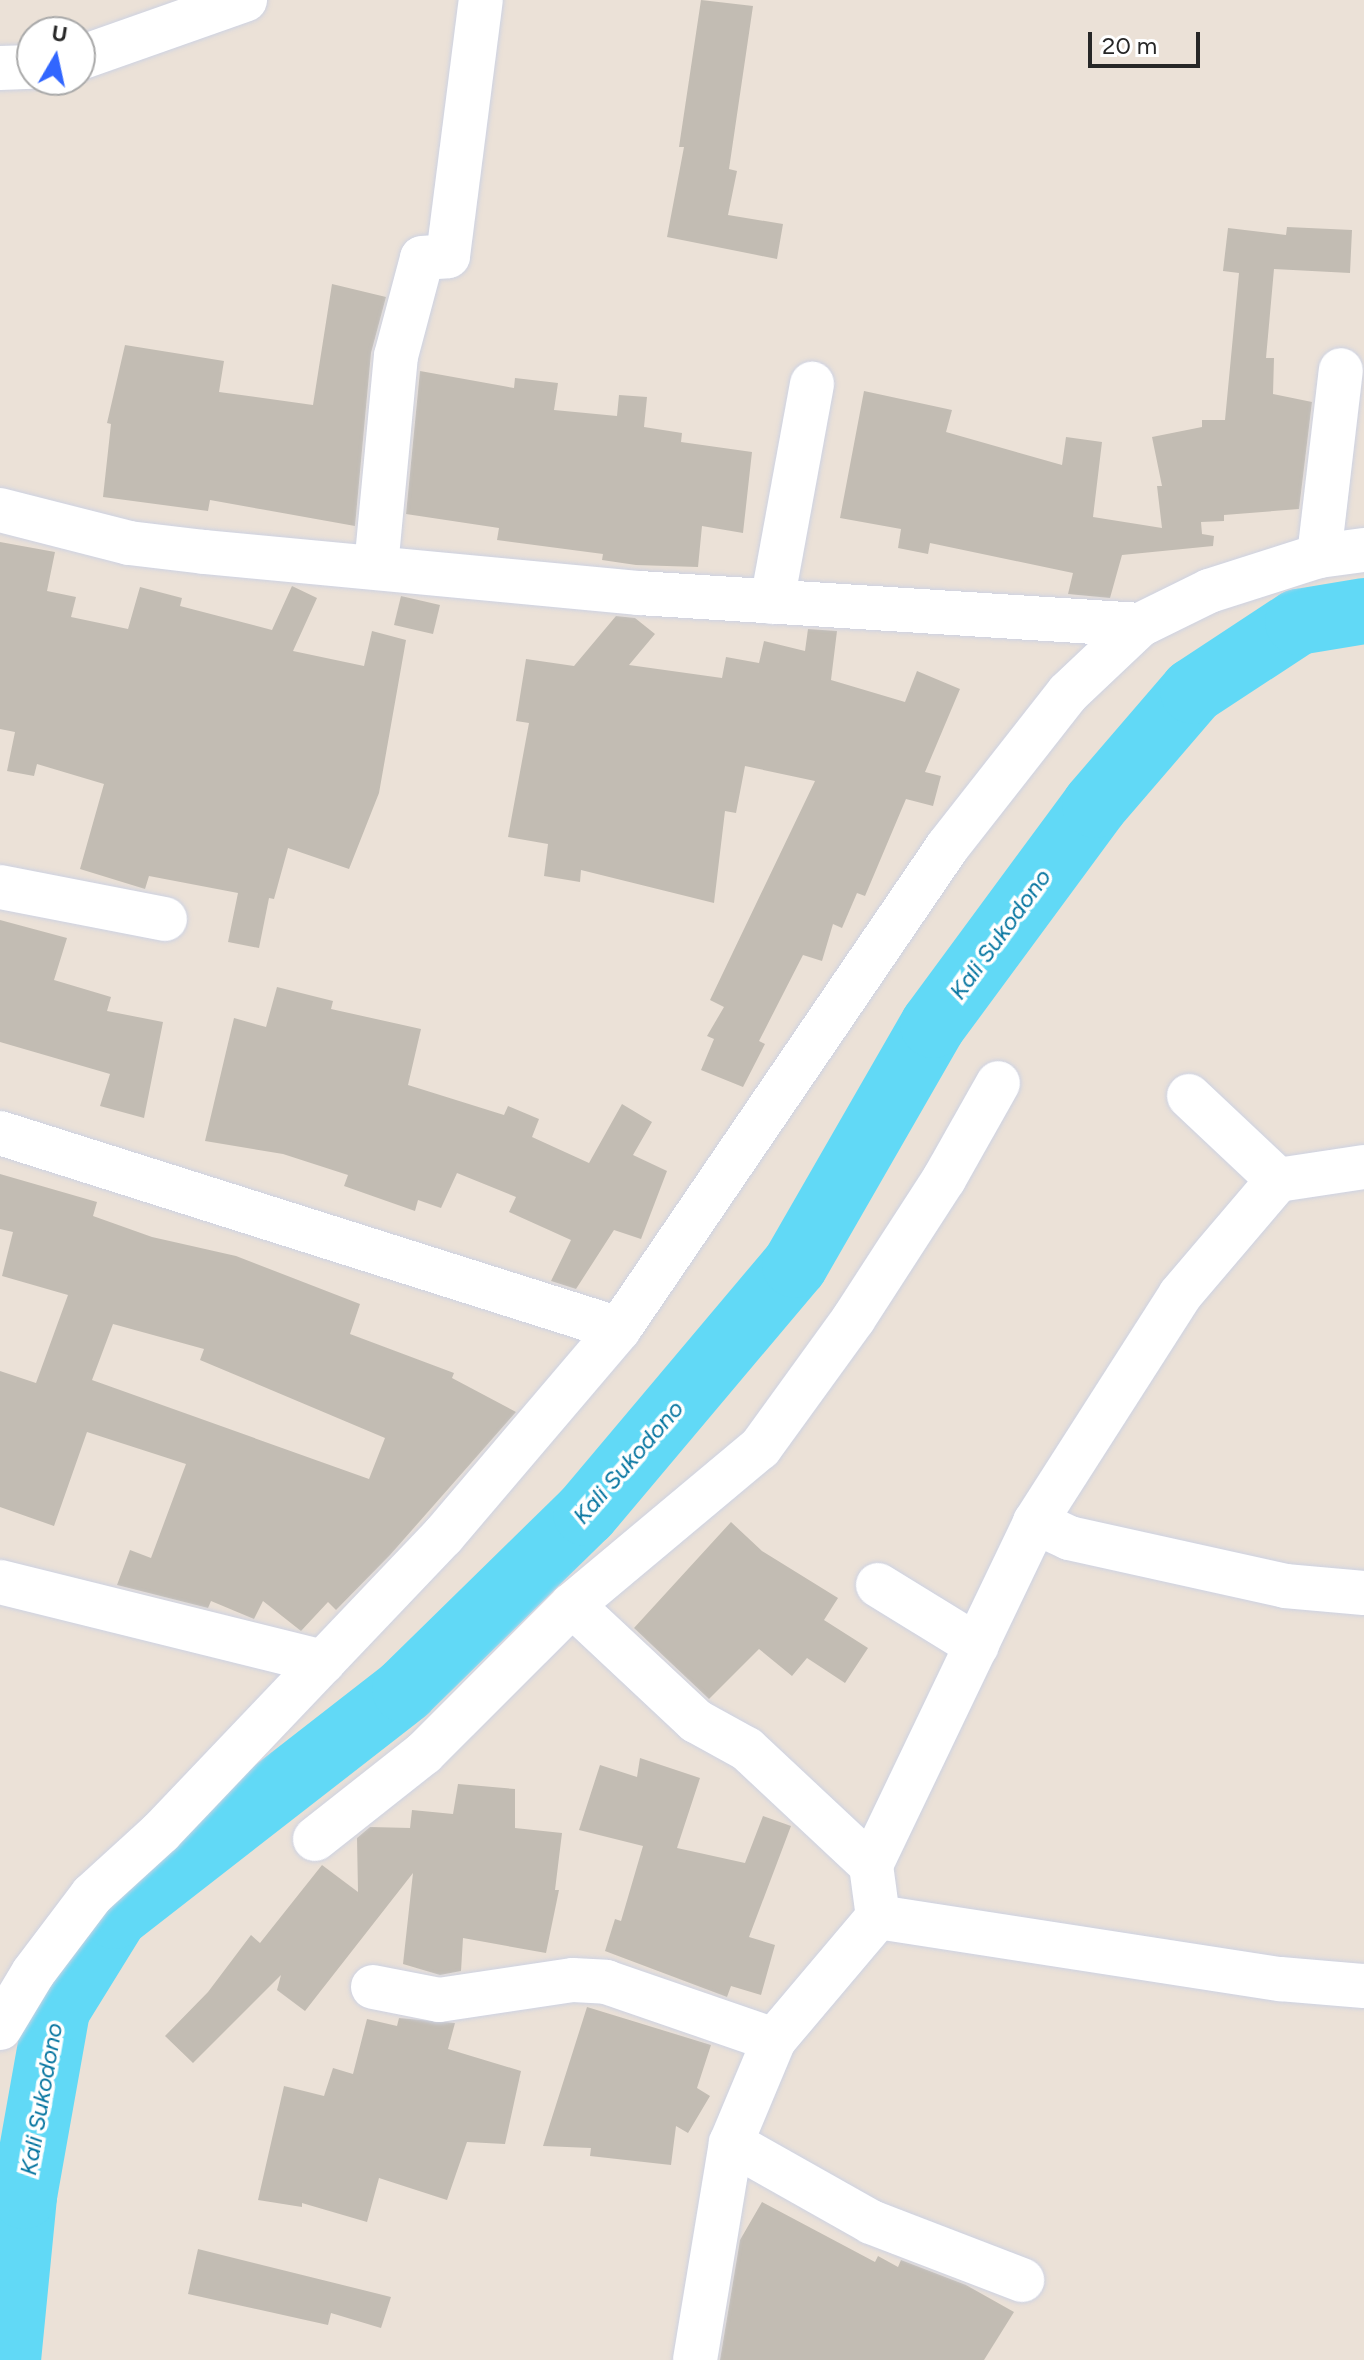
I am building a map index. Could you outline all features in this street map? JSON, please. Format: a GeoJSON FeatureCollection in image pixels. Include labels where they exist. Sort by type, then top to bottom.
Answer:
{"type":"FeatureCollection","features":[{"type":"Feature","properties":{"kind":"street"},"geometry":{"type":"LineString","coordinates":[[96,52],[245,0]]}},
{"type":"Feature","properties":{"kind":"street"},"geometry":{"type":"LineString","coordinates":[[376,567],[396,356],[422,258],[448,256],[481,0]]}},
{"type":"Feature","properties":{"kind":"street"},"geometry":{"type":"LineString","coordinates":[[1319,556],[1341,370]]}},
{"type":"Feature","properties":{"kind":"street"},"geometry":{"type":"LineString","coordinates":[[772,602],[812,384]]}},
{"type":"Feature","properties":{"kind":"street"},"geometry":{"type":"LineString","coordinates":[[0,510],[129,543],[772,602],[1140,625]]}},
{"type":"Feature","properties":{"kind":"street"},"geometry":{"type":"LineString","coordinates":[[0,2028],[33,1973],[92,1895],[161,1832],[443,1536],[619,1329],[948,846],[1068,693],[1140,625],[1209,591],[1319,556],[1364,550]]}},
{"type":"Feature","properties":{"kind":"street"},"geometry":{"type":"LineString","coordinates":[[0,887],[165,919]]}},
{"type":"Feature","properties":{"kind":"street"},"geometry":{"type":"LineString","coordinates":[[315,1839],[424,1753],[572,1605],[760,1448],[871,1293],[944,1179],[998,1083]]}},
{"type":"Feature","properties":{"kind":"street"},"geometry":{"type":"LineString","coordinates":[[1189,1096],[1278,1180]]}},
{"type":"Feature","properties":{"kind":"street"},"geometry":{"type":"LineString","coordinates":[[0,1133],[619,1329]]}},
{"type":"Feature","properties":{"kind":"street"},"geometry":{"type":"LineString","coordinates":[[695,2360],[731,2143],[774,2040],[878,1917],[871,1865],[1035,1522],[1180,1295],[1278,1180],[1364,1167]]}},
{"type":"Feature","properties":{"kind":"street"},"geometry":{"type":"LineString","coordinates":[[1035,1522],[1069,1538],[1285,1586],[1364,1593]]}},
{"type":"Feature","properties":{"kind":"street"},"geometry":{"type":"LineString","coordinates":[[0,1582],[323,1662]]}},
{"type":"Feature","properties":{"kind":"street"},"geometry":{"type":"LineString","coordinates":[[878,1585],[977,1646]]}},
{"type":"Feature","properties":{"kind":"street"},"geometry":{"type":"LineString","coordinates":[[572,1605],[696,1721],[747,1749],[871,1865]]}},
{"type":"Feature","properties":{"kind":"street"},"geometry":{"type":"LineString","coordinates":[[878,1917],[1280,1979],[1364,1986]]}},
{"type":"Feature","properties":{"kind":"street"},"geometry":{"type":"LineString","coordinates":[[373,1987],[439,2000],[573,1980],[606,1982],[774,2040]]}},
{"type":"Feature","properties":{"kind":"street"},"geometry":{"type":"LineString","coordinates":[[731,2143],[871,2222],[1022,2280]]}},
{"type":"Feature","properties":{"kind":"building"},"geometry":{"type":"Polygon","coordinates":[[[701,0],[753,6],[729,169],[737,171],[728,215],[783,224],[777,259],[667,237],[684,147],[679,147],[701,0]]]}},
{"type":"Feature","properties":{"kind":"building"},"geometry":{"type":"Polygon","coordinates":[[[1287,227],[1352,230],[1350,273],[1274,269],[1266,358],[1274,358],[1273,394],[1312,402],[1299,509],[1224,515],[1224,521],[1201,522],[1202,534],[1214,536],[1213,546],[1122,555],[1110,598],[1068,594],[1073,573],[930,543],[928,554],[898,548],[901,529],[840,518],[864,391],[952,410],[946,432],[1062,465],[1066,437],[1102,442],[1093,517],[1162,528],[1157,486],[1162,486],[1152,437],[1202,427],[1202,420],[1225,420],[1239,273],[1223,271],[1228,228],[1286,235],[1287,227]]]}},
{"type":"Feature","properties":{"kind":"building"},"geometry":{"type":"Polygon","coordinates":[[[332,284],[386,297],[371,353],[355,526],[210,500],[208,511],[103,497],[111,424],[107,423],[125,345],[224,361],[219,392],[313,405],[332,284]]]}},
{"type":"Feature","properties":{"kind":"building"},"geometry":{"type":"Polygon","coordinates":[[[420,371],[514,388],[515,378],[558,383],[554,410],[617,416],[619,395],[647,397],[644,427],[682,433],[681,442],[752,452],[743,533],[702,526],[698,567],[636,565],[602,560],[603,554],[497,540],[499,528],[406,514],[420,371]]]}},
{"type":"Feature","properties":{"kind":"building"},"geometry":{"type":"Polygon","coordinates":[[[0,542],[55,552],[47,591],[76,597],[71,617],[128,629],[140,587],[182,598],[180,606],[272,630],[292,586],[317,598],[293,651],[364,666],[372,631],[406,640],[379,793],[349,869],[288,848],[274,899],[269,898],[259,948],[228,942],[238,893],[149,876],[145,889],[80,869],[104,784],[37,764],[34,776],[7,771],[15,732],[0,729],[0,542]]]}},
{"type":"Feature","properties":{"kind":"building"},"geometry":{"type":"Polygon","coordinates":[[[401,596],[440,605],[433,634],[394,625],[401,596]]]}},
{"type":"Feature","properties":{"kind":"building"},"geometry":{"type":"Polygon","coordinates":[[[616,616],[635,618],[655,634],[629,665],[722,678],[726,657],[759,663],[764,641],[805,651],[808,629],[837,631],[831,680],[905,702],[917,671],[960,689],[925,772],[941,776],[933,806],[906,799],[865,896],[857,893],[842,928],[833,924],[822,961],[803,955],[759,1041],[765,1044],[743,1087],[701,1070],[714,1039],[707,1036],[724,1007],[710,1000],[815,781],[745,766],[736,813],[725,811],[714,903],[581,870],[580,882],[544,876],[548,844],[508,837],[529,723],[516,721],[526,659],[574,666],[616,616]]]}},
{"type":"Feature","properties":{"kind":"building"},"geometry":{"type":"Polygon","coordinates":[[[0,920],[67,938],[54,980],[111,997],[107,1011],[163,1022],[144,1118],[100,1106],[110,1074],[0,1042],[0,920]]]}},
{"type":"Feature","properties":{"kind":"building"},"geometry":{"type":"Polygon","coordinates":[[[277,987],[333,1001],[331,1009],[421,1029],[408,1085],[504,1115],[508,1106],[539,1119],[532,1137],[589,1163],[622,1104],[652,1122],[633,1155],[667,1171],[641,1239],[614,1230],[576,1289],[551,1281],[571,1240],[509,1212],[516,1197],[457,1173],[441,1208],[418,1200],[415,1211],[344,1186],[348,1175],[283,1154],[205,1141],[234,1018],[266,1027],[277,987]]]}},
{"type":"Feature","properties":{"kind":"building"},"geometry":{"type":"Polygon","coordinates":[[[0,1174],[97,1202],[93,1216],[152,1237],[236,1256],[360,1304],[350,1334],[454,1373],[452,1378],[516,1412],[390,1555],[336,1610],[328,1602],[301,1631],[263,1601],[254,1619],[211,1601],[208,1608],[117,1585],[130,1550],[151,1558],[186,1464],[87,1432],[54,1526],[0,1507],[0,1371],[36,1383],[68,1295],[2,1276],[13,1232],[0,1229],[0,1174]],[[113,1324],[92,1380],[369,1479],[385,1438],[200,1360],[204,1349],[113,1324]]]}},
{"type":"Feature","properties":{"kind":"building"},"geometry":{"type":"Polygon","coordinates":[[[731,1522],[762,1551],[838,1598],[824,1620],[868,1648],[845,1683],[807,1658],[792,1676],[759,1649],[709,1699],[634,1628],[731,1522]]]}},
{"type":"Feature","properties":{"kind":"building"},"geometry":{"type":"Polygon","coordinates":[[[640,1758],[700,1778],[677,1848],[745,1863],[763,1816],[791,1826],[749,1937],[775,1945],[761,1995],[731,1986],[727,1997],[605,1951],[615,1919],[621,1921],[643,1846],[579,1830],[600,1765],[637,1777],[640,1758]]]}},
{"type":"Feature","properties":{"kind":"building"},"geometry":{"type":"Polygon","coordinates":[[[458,1784],[515,1789],[515,1828],[562,1833],[555,1890],[559,1890],[546,1953],[463,1938],[461,1971],[440,1975],[403,1964],[413,1873],[305,2011],[277,1990],[281,1975],[193,2063],[165,2036],[208,1992],[251,1935],[260,1943],[322,1865],[358,1892],[357,1838],[370,1827],[410,1828],[412,1810],[453,1814],[458,1784]]]}},
{"type":"Feature","properties":{"kind":"building"},"geometry":{"type":"Polygon","coordinates":[[[587,2007],[711,2045],[697,2088],[710,2096],[688,2133],[676,2126],[671,2165],[590,2156],[591,2148],[543,2146],[587,2007]]]}},
{"type":"Feature","properties":{"kind":"building"},"geometry":{"type":"Polygon","coordinates":[[[399,2018],[455,2023],[448,2049],[521,2071],[505,2144],[467,2142],[447,2200],[379,2178],[367,2222],[302,2203],[302,2207],[258,2200],[284,2086],[324,2096],[333,2068],[353,2074],[367,2019],[397,2026],[399,2018]]]}},
{"type":"Feature","properties":{"kind":"building"},"geometry":{"type":"Polygon","coordinates":[[[762,2202],[875,2262],[878,2256],[898,2267],[901,2260],[966,2285],[1014,2312],[984,2360],[720,2360],[740,2240],[762,2202]]]}},
{"type":"Feature","properties":{"kind":"building"},"geometry":{"type":"Polygon","coordinates":[[[198,2249],[391,2297],[381,2328],[331,2313],[328,2325],[188,2294],[198,2249]]]}},
{"type":"Feature","properties":{"kind":"waterway","name":"Kali Sukodono"},"geometry":{"type":"LineString","coordinates":[[8,2360],[24,2196],[57,2010],[115,1916],[405,1690],[586,1513],[795,1265],[933,1025],[1095,805],[1193,691],[1298,622],[1364,611]]}}]}
